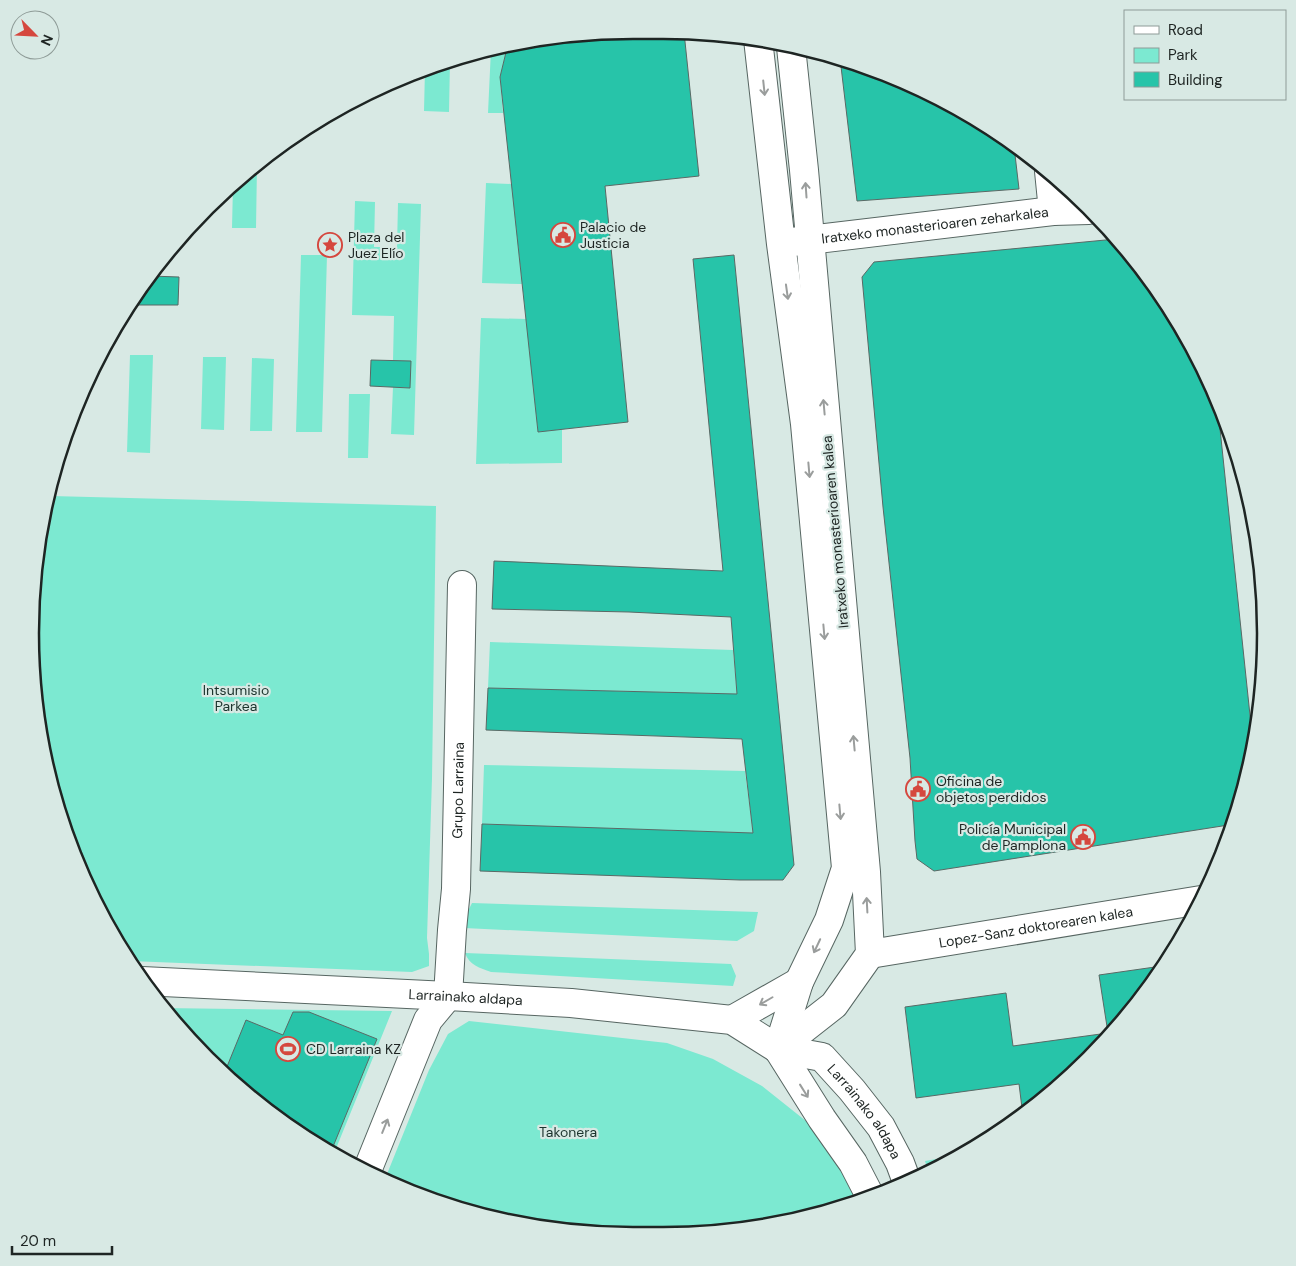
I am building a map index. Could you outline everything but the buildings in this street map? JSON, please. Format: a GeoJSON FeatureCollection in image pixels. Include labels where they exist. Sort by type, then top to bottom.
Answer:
{"type":"FeatureCollection","features":[{"type":"Feature","properties":{"kind":"street","name":"Iratxeko monasterioaren kalea"},"geometry":{"type":"LineString","coordinates":[[759,47],[780,244],[805,424],[846,868],[829,920],[799,982],[778,1050]]}},
{"type":"Feature","properties":{"kind":"street","name":"Iratxeko monasterioaren kalea"},"geometry":{"type":"LineString","coordinates":[[792,53],[804,170],[866,872],[870,954]]}},
{"type":"Feature","properties":{"kind":"street"},"geometry":{"type":"LineString","coordinates":[[1050,182],[1053,211]]}},
{"type":"Feature","properties":{"kind":"street","name":"Iratxeko monasterioaren zeharkalea"},"geometry":{"type":"LineString","coordinates":[[780,244],[1053,211],[1080,210]]}},
{"type":"Feature","properties":{"kind":"street","name":"Grupo Larraina"},"geometry":{"type":"LineString","coordinates":[[448,996],[456,889],[462,585]]}},
{"type":"Feature","properties":{"kind":"street","name":"Lopez-Sanz doktorearen kalea"},"geometry":{"type":"LineString","coordinates":[[870,954],[1193,901]]}},
{"type":"Feature","properties":{"kind":"street"},"geometry":{"type":"LineString","coordinates":[[778,1050],[834,1006],[870,954]]}},
{"type":"Feature","properties":{"kind":"street","name":"Larrainako aldapa"},"geometry":{"type":"LineString","coordinates":[[152,981],[571,1004],[732,1020],[778,1050],[822,1057],[852,1090],[881,1127],[904,1176]]}},
{"type":"Feature","properties":{"kind":"street"},"geometry":{"type":"LineString","coordinates":[[732,1020],[799,982]]}},
{"type":"Feature","properties":{"kind":"street"},"geometry":{"type":"LineString","coordinates":[[368,1165],[428,1020],[448,996]]}},
{"type":"Feature","properties":{"kind":"street"},"geometry":{"type":"LineString","coordinates":[[822,1057],[834,1006]]}},
{"type":"Feature","properties":{"kind":"street","name":"Larrainako aldapa"},"geometry":{"type":"LineString","coordinates":[[778,1050],[853,1163],[867,1191]]}},
{"type":"Feature","properties":{"kind":"green space"},"geometry":{"type":"Polygon","coordinates":[[[506,53],[500,77],[503,113],[488,113],[491,56],[506,53]]]}},
{"type":"Feature","properties":{"kind":"green space"},"geometry":{"type":"Polygon","coordinates":[[[450,68],[449,112],[424,111],[425,77],[450,68]]]}},
{"type":"Feature","properties":{"kind":"green space"},"geometry":{"type":"Polygon","coordinates":[[[257,173],[256,228],[232,228],[233,194],[257,173]]]}},
{"type":"Feature","properties":{"kind":"green space"},"geometry":{"type":"Polygon","coordinates":[[[486,183],[512,184],[522,284],[482,283],[486,183]]]}},
{"type":"Feature","properties":{"kind":"green space"},"geometry":{"type":"Polygon","coordinates":[[[355,201],[375,202],[374,247],[397,247],[398,203],[421,204],[414,435],[391,434],[393,387],[410,388],[393,361],[394,316],[352,315],[355,201]]]}},
{"type":"Feature","properties":{"kind":"green space"},"geometry":{"type":"Polygon","coordinates":[[[301,255],[327,255],[322,432],[296,432],[301,255]]]}},
{"type":"Feature","properties":{"kind":"green space"},"geometry":{"type":"Polygon","coordinates":[[[481,318],[527,319],[538,432],[562,429],[562,463],[476,464],[481,318]]]}},
{"type":"Feature","properties":{"kind":"green space"},"geometry":{"type":"Polygon","coordinates":[[[130,355],[153,355],[150,453],[127,452],[130,355]]]}},
{"type":"Feature","properties":{"kind":"green space"},"geometry":{"type":"Polygon","coordinates":[[[203,357],[226,357],[224,430],[201,429],[203,357]]]}},
{"type":"Feature","properties":{"kind":"green space"},"geometry":{"type":"Polygon","coordinates":[[[252,358],[274,359],[272,431],[250,431],[252,358]]]}},
{"type":"Feature","properties":{"kind":"green space"},"geometry":{"type":"Polygon","coordinates":[[[349,394],[370,394],[368,458],[348,458],[349,394]]]}},
{"type":"Feature","properties":{"kind":"green space","name":"Intsumisio Parkea"},"geometry":{"type":"Polygon","coordinates":[[[55,496],[436,506],[432,778],[427,938],[429,966],[412,972],[138,961],[118,930],[84,860],[70,824],[50,749],[40,672],[39,633],[44,555],[55,496]]]}},
{"type":"Feature","properties":{"kind":"green space"},"geometry":{"type":"Polygon","coordinates":[[[490,642],[733,650],[737,694],[488,688],[490,642]]]}},
{"type":"Feature","properties":{"kind":"green space"},"geometry":{"type":"Polygon","coordinates":[[[484,765],[745,771],[753,833],[482,824],[484,765]]]}},
{"type":"Feature","properties":{"kind":"green space"},"geometry":{"type":"Polygon","coordinates":[[[472,903],[758,912],[754,931],[737,941],[464,928],[465,917],[472,903]]]}},
{"type":"Feature","properties":{"kind":"green space"},"geometry":{"type":"Polygon","coordinates":[[[465,953],[731,964],[736,976],[733,986],[491,972],[472,963],[465,953]]]}},
{"type":"Feature","properties":{"kind":"green space","name":"CD Larraina KZ"},"geometry":{"type":"Polygon","coordinates":[[[173,1008],[392,1011],[336,1148],[303,1127],[241,1080],[186,1025],[173,1008]]]}},
{"type":"Feature","properties":{"kind":"green space","name":"Takonera"},"geometry":{"type":"Polygon","coordinates":[[[469,1021],[667,1043],[713,1059],[762,1086],[816,1129],[861,1193],[779,1216],[702,1226],[663,1227],[594,1226],[555,1222],[517,1216],[442,1196],[387,1174],[429,1070],[448,1034],[469,1021]]]}},
{"type":"Feature","properties":{"kind":"green space"},"geometry":{"type":"Polygon","coordinates":[[[940,1158],[926,1166],[925,1161],[940,1158]]]}},
{"type":"Feature","properties":{"kind":"place","name":"Palacio de Justicia"},"geometry":{"type":"Point","coordinates":[563,235]}},
{"type":"Feature","properties":{"kind":"place","name":"Plaza del Juez Elío"},"geometry":{"type":"Point","coordinates":[330,245]}},
{"type":"Feature","properties":{"kind":"place","name":"Oficina de objetos perdidos"},"geometry":{"type":"Point","coordinates":[918,789]}},
{"type":"Feature","properties":{"kind":"place","name":"Policía Municipal de Pamplona"},"geometry":{"type":"Point","coordinates":[1083,837]}},
{"type":"Feature","properties":{"kind":"place","name":"CD Larraina KZ"},"geometry":{"type":"Point","coordinates":[288,1049]}}]}
